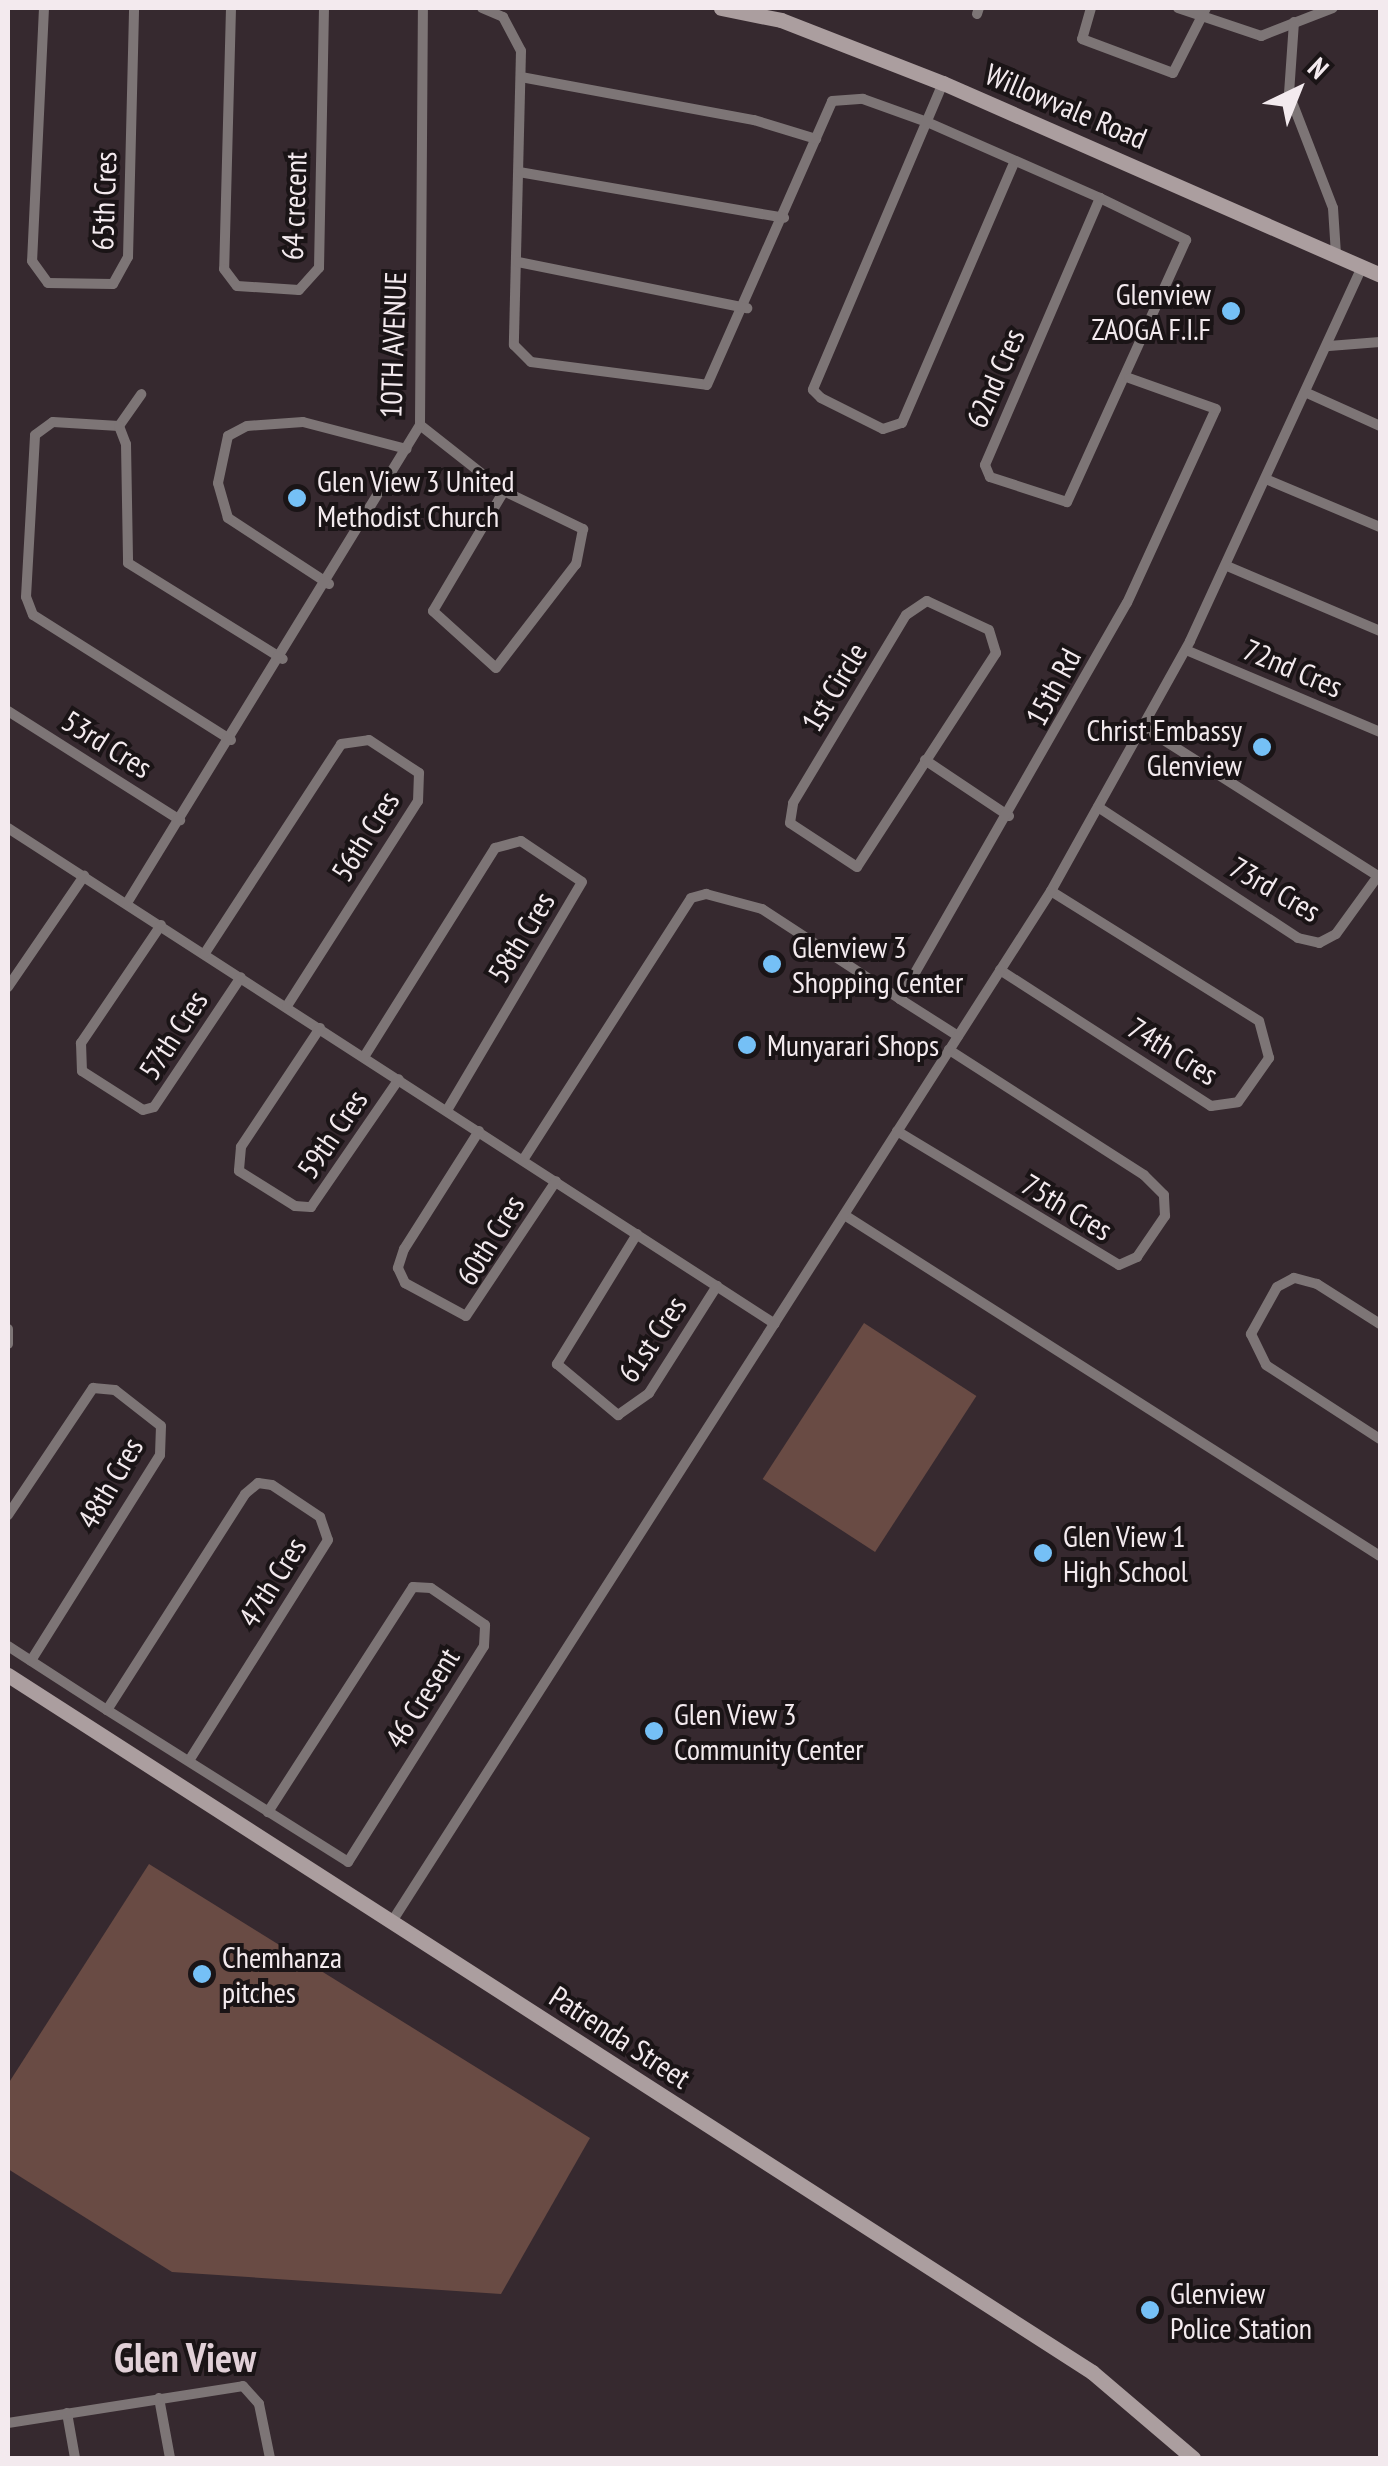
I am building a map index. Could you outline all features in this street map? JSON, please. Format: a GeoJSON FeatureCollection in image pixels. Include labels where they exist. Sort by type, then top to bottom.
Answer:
{"type":"FeatureCollection","features":[{"type":"Feature","properties":{"kind":"street","name":"65th Cres"},"geometry":{"type":"LineString","coordinates":[[44,8],[32,261],[36,276],[64,284],[113,284],[126,270],[134,8]]}},
{"type":"Feature","properties":{"kind":"street","name":"64 crecent"},"geometry":{"type":"LineString","coordinates":[[231,8],[224,269],[237,286],[299,290],[318,268],[324,8]]}},
{"type":"Feature","properties":{"kind":"street","name":"10TH AVENUE"},"geometry":{"type":"LineString","coordinates":[[127,902],[329,584],[420,426],[423,8]]}},
{"type":"Feature","properties":{"kind":"street"},"geometry":{"type":"LineString","coordinates":[[482,8],[513,28],[521,77],[514,345],[532,362],[694,389],[717,377],[816,140],[839,96],[927,122],[1100,198]]}},
{"type":"Feature","properties":{"kind":"street","name":"Willowvale Road"},"geometry":{"type":"LineString","coordinates":[[721,8],[781,20],[943,83],[1380,275]]}},
{"type":"Feature","properties":{"kind":"street"},"geometry":{"type":"LineString","coordinates":[[1091,8],[1082,39],[1173,73],[1204,12]]}},
{"type":"Feature","properties":{"kind":"street"},"geometry":{"type":"LineString","coordinates":[[1178,8],[1204,12],[1261,36],[1333,8]]}},
{"type":"Feature","properties":{"kind":"street"},"geometry":{"type":"LineString","coordinates":[[1294,22],[1289,94],[1333,208],[1336,254]]}},
{"type":"Feature","properties":{"kind":"street"},"geometry":{"type":"LineString","coordinates":[[521,77],[754,120],[816,140]]}},
{"type":"Feature","properties":{"kind":"street"},"geometry":{"type":"LineString","coordinates":[[943,83],[814,390],[883,429],[894,430],[906,416],[1015,161]]}},
{"type":"Feature","properties":{"kind":"street"},"geometry":{"type":"LineString","coordinates":[[519,172],[784,218]]}},
{"type":"Feature","properties":{"kind":"street","name":"62nd Cres"},"geometry":{"type":"LineString","coordinates":[[1100,198],[1186,240],[1129,378],[1071,500],[985,472],[1100,198]]}},
{"type":"Feature","properties":{"kind":"street"},"geometry":{"type":"LineString","coordinates":[[518,262],[747,308]]}},
{"type":"Feature","properties":{"kind":"street"},"geometry":{"type":"LineString","coordinates":[[391,1923],[1051,891],[1186,650],[1268,480],[1362,268]]}},
{"type":"Feature","properties":{"kind":"street"},"geometry":{"type":"LineString","coordinates":[[1329,346],[1380,342]]}},
{"type":"Feature","properties":{"kind":"street","name":"15th Rd"},"geometry":{"type":"LineString","coordinates":[[900,999],[1009,816],[1127,603],[1216,409],[1129,378]]}},
{"type":"Feature","properties":{"kind":"street"},"geometry":{"type":"LineString","coordinates":[[1307,393],[1380,426]]}},
{"type":"Feature","properties":{"kind":"street"},"geometry":{"type":"LineString","coordinates":[[118,426],[141,394]]}},
{"type":"Feature","properties":{"kind":"street"},"geometry":{"type":"LineString","coordinates":[[118,426],[54,422],[35,434],[28,606],[39,622],[231,740]]}},
{"type":"Feature","properties":{"kind":"street"},"geometry":{"type":"LineString","coordinates":[[329,584],[228,518],[218,482],[228,436],[247,426],[304,422],[407,449]]}},
{"type":"Feature","properties":{"kind":"street"},"geometry":{"type":"LineString","coordinates":[[118,426],[126,444],[128,563],[282,659]]}},
{"type":"Feature","properties":{"kind":"street"},"geometry":{"type":"LineString","coordinates":[[420,426],[504,491],[583,529],[576,564],[496,668],[433,611],[504,491]]}},
{"type":"Feature","properties":{"kind":"street"},"geometry":{"type":"LineString","coordinates":[[1268,480],[1380,527]]}},
{"type":"Feature","properties":{"kind":"street"},"geometry":{"type":"LineString","coordinates":[[1227,566],[1380,631]]}},
{"type":"Feature","properties":{"kind":"street","name":"1st Circle"},"geometry":{"type":"LineString","coordinates":[[927,601],[989,630],[996,652],[924,760],[858,868],[790,823],[793,802],[896,632],[927,601]]}},
{"type":"Feature","properties":{"kind":"street","name":"72nd Cres"},"geometry":{"type":"LineString","coordinates":[[1186,650],[1380,732]]}},
{"type":"Feature","properties":{"kind":"street","name":"53rd Cres"},"geometry":{"type":"LineString","coordinates":[[8,711],[180,820]]}},
{"type":"Feature","properties":{"kind":"street","name":"73rd Cres"},"geometry":{"type":"LineString","coordinates":[[1098,807],[1298,938],[1319,944],[1336,934],[1378,876],[1143,727]]}},
{"type":"Feature","properties":{"kind":"street","name":"56th Cres"},"geometry":{"type":"LineString","coordinates":[[206,954],[341,744],[369,740],[419,773],[418,801],[287,1006]]}},
{"type":"Feature","properties":{"kind":"street"},"geometry":{"type":"LineString","coordinates":[[924,760],[1009,816]]}},
{"type":"Feature","properties":{"kind":"street"},"geometry":{"type":"LineString","coordinates":[[8,828],[775,1324]]}},
{"type":"Feature","properties":{"kind":"street","name":"58th Cres"},"geometry":{"type":"LineString","coordinates":[[364,1056],[496,848],[521,841],[582,882],[446,1110]]}},
{"type":"Feature","properties":{"kind":"street"},"geometry":{"type":"LineString","coordinates":[[8,987],[84,876]]}},
{"type":"Feature","properties":{"kind":"street","name":"74th Cres"},"geometry":{"type":"LineString","coordinates":[[1000,970],[1211,1106],[1238,1102],[1269,1058],[1258,1021],[1051,891]]}},
{"type":"Feature","properties":{"kind":"street"},"geometry":{"type":"LineString","coordinates":[[523,1160],[692,898],[706,894],[762,909],[958,1036]]}},
{"type":"Feature","properties":{"kind":"street","name":"57th Cres"},"geometry":{"type":"LineString","coordinates":[[161,924],[81,1043],[82,1071],[143,1110],[154,1107],[241,977]]}},
{"type":"Feature","properties":{"kind":"street","name":"59th Cres"},"geometry":{"type":"LineString","coordinates":[[320,1028],[235,1160],[253,1180],[295,1206],[311,1207],[398,1079]]}},
{"type":"Feature","properties":{"kind":"street","name":"75th Cres"},"geometry":{"type":"LineString","coordinates":[[898,1131],[1118,1266],[1137,1257],[1165,1216],[1164,1195],[1144,1175],[949,1050]]}},
{"type":"Feature","properties":{"kind":"street","name":"60th Cres"},"geometry":{"type":"LineString","coordinates":[[479,1131],[404,1249],[398,1268],[422,1294],[454,1315],[478,1306],[556,1181]]}},
{"type":"Feature","properties":{"kind":"street"},"geometry":{"type":"LineString","coordinates":[[846,1216],[1380,1556]]}},
{"type":"Feature","properties":{"kind":"street","name":"61st Cres"},"geometry":{"type":"LineString","coordinates":[[638,1234],[558,1364],[618,1415],[649,1393],[717,1286]]}},
{"type":"Feature","properties":{"kind":"street"},"geometry":{"type":"LineString","coordinates":[[1380,1324],[1318,1284],[1294,1278],[1277,1287],[1251,1334],[1266,1365],[1380,1439]]}},
{"type":"Feature","properties":{"kind":"street"},"geometry":{"type":"LineString","coordinates":[[8,1329],[8,1344]]}},
{"type":"Feature","properties":{"kind":"street","name":"48th Cres"},"geometry":{"type":"LineString","coordinates":[[8,1514],[93,1388],[115,1390],[161,1426],[160,1455],[30,1661]]}},
{"type":"Feature","properties":{"kind":"street","name":"47th Cres"},"geometry":{"type":"LineString","coordinates":[[107,1710],[245,1494],[258,1483],[272,1485],[320,1518],[328,1540],[189,1761]]}},
{"type":"Feature","properties":{"kind":"street","name":"46 Cresent"},"geometry":{"type":"LineString","coordinates":[[413,1587],[431,1588],[486,1625],[484,1646],[348,1862],[268,1812],[413,1587]]}},
{"type":"Feature","properties":{"kind":"street"},"geometry":{"type":"LineString","coordinates":[[8,1646],[268,1812]]}},
{"type":"Feature","properties":{"kind":"street","name":"Patrenda Street"},"geometry":{"type":"LineString","coordinates":[[8,1675],[1092,2372],[1193,2458]]}},
{"type":"Feature","properties":{"kind":"street"},"geometry":{"type":"LineString","coordinates":[[8,2423],[243,2386],[260,2404],[270,2458]]}},
{"type":"Feature","properties":{"kind":"street"},"geometry":{"type":"LineString","coordinates":[[159,2398],[170,2458]]}},
{"type":"Feature","properties":{"kind":"street"},"geometry":{"type":"LineString","coordinates":[[67,2413],[75,2458]]}},
{"type":"Feature","properties":{"kind":"shaded area"},"geometry":{"type":"Polygon","coordinates":[[[864,1323],[976,1396],[875,1552],[763,1479],[864,1323]]]}},
{"type":"Feature","properties":{"kind":"shaded area","name":"Chemhanza pitches"},"geometry":{"type":"Polygon","coordinates":[[[149,1864],[590,2138],[501,2294],[172,2272],[8,2169],[8,2084],[149,1864]]]}},
{"type":"Feature","properties":{"kind":"place","name":"Glenview ZAOGA F.I.F"},"geometry":{"type":"Point","coordinates":[1231,311]}},
{"type":"Feature","properties":{"kind":"place","name":"Glen View 3 United Methodist Church"},"geometry":{"type":"Point","coordinates":[297,498]}},
{"type":"Feature","properties":{"kind":"place","name":"Christ Embassy Glenview"},"geometry":{"type":"Point","coordinates":[1262,747]}},
{"type":"Feature","properties":{"kind":"place","name":"Glenview 3 Shopping Center"},"geometry":{"type":"Point","coordinates":[772,964]}},
{"type":"Feature","properties":{"kind":"place","name":"Munyarari Shops"},"geometry":{"type":"Point","coordinates":[747,1045]}},
{"type":"Feature","properties":{"kind":"place","name":"Glen View 1 High School"},"geometry":{"type":"Point","coordinates":[1043,1553]}},
{"type":"Feature","properties":{"kind":"place","name":"Glen View 3 Community Center"},"geometry":{"type":"Point","coordinates":[654,1731]}},
{"type":"Feature","properties":{"kind":"place","name":"Chemhanza pitches"},"geometry":{"type":"Point","coordinates":[202,1974]}},
{"type":"Feature","properties":{"kind":"place","name":"Glenview Police Station"},"geometry":{"type":"Point","coordinates":[1150,2310]}},
{"type":"Feature","properties":{"kind":"district","name":"Glen View"},"geometry":{"type":"Point","coordinates":[185,2357]}}]}
